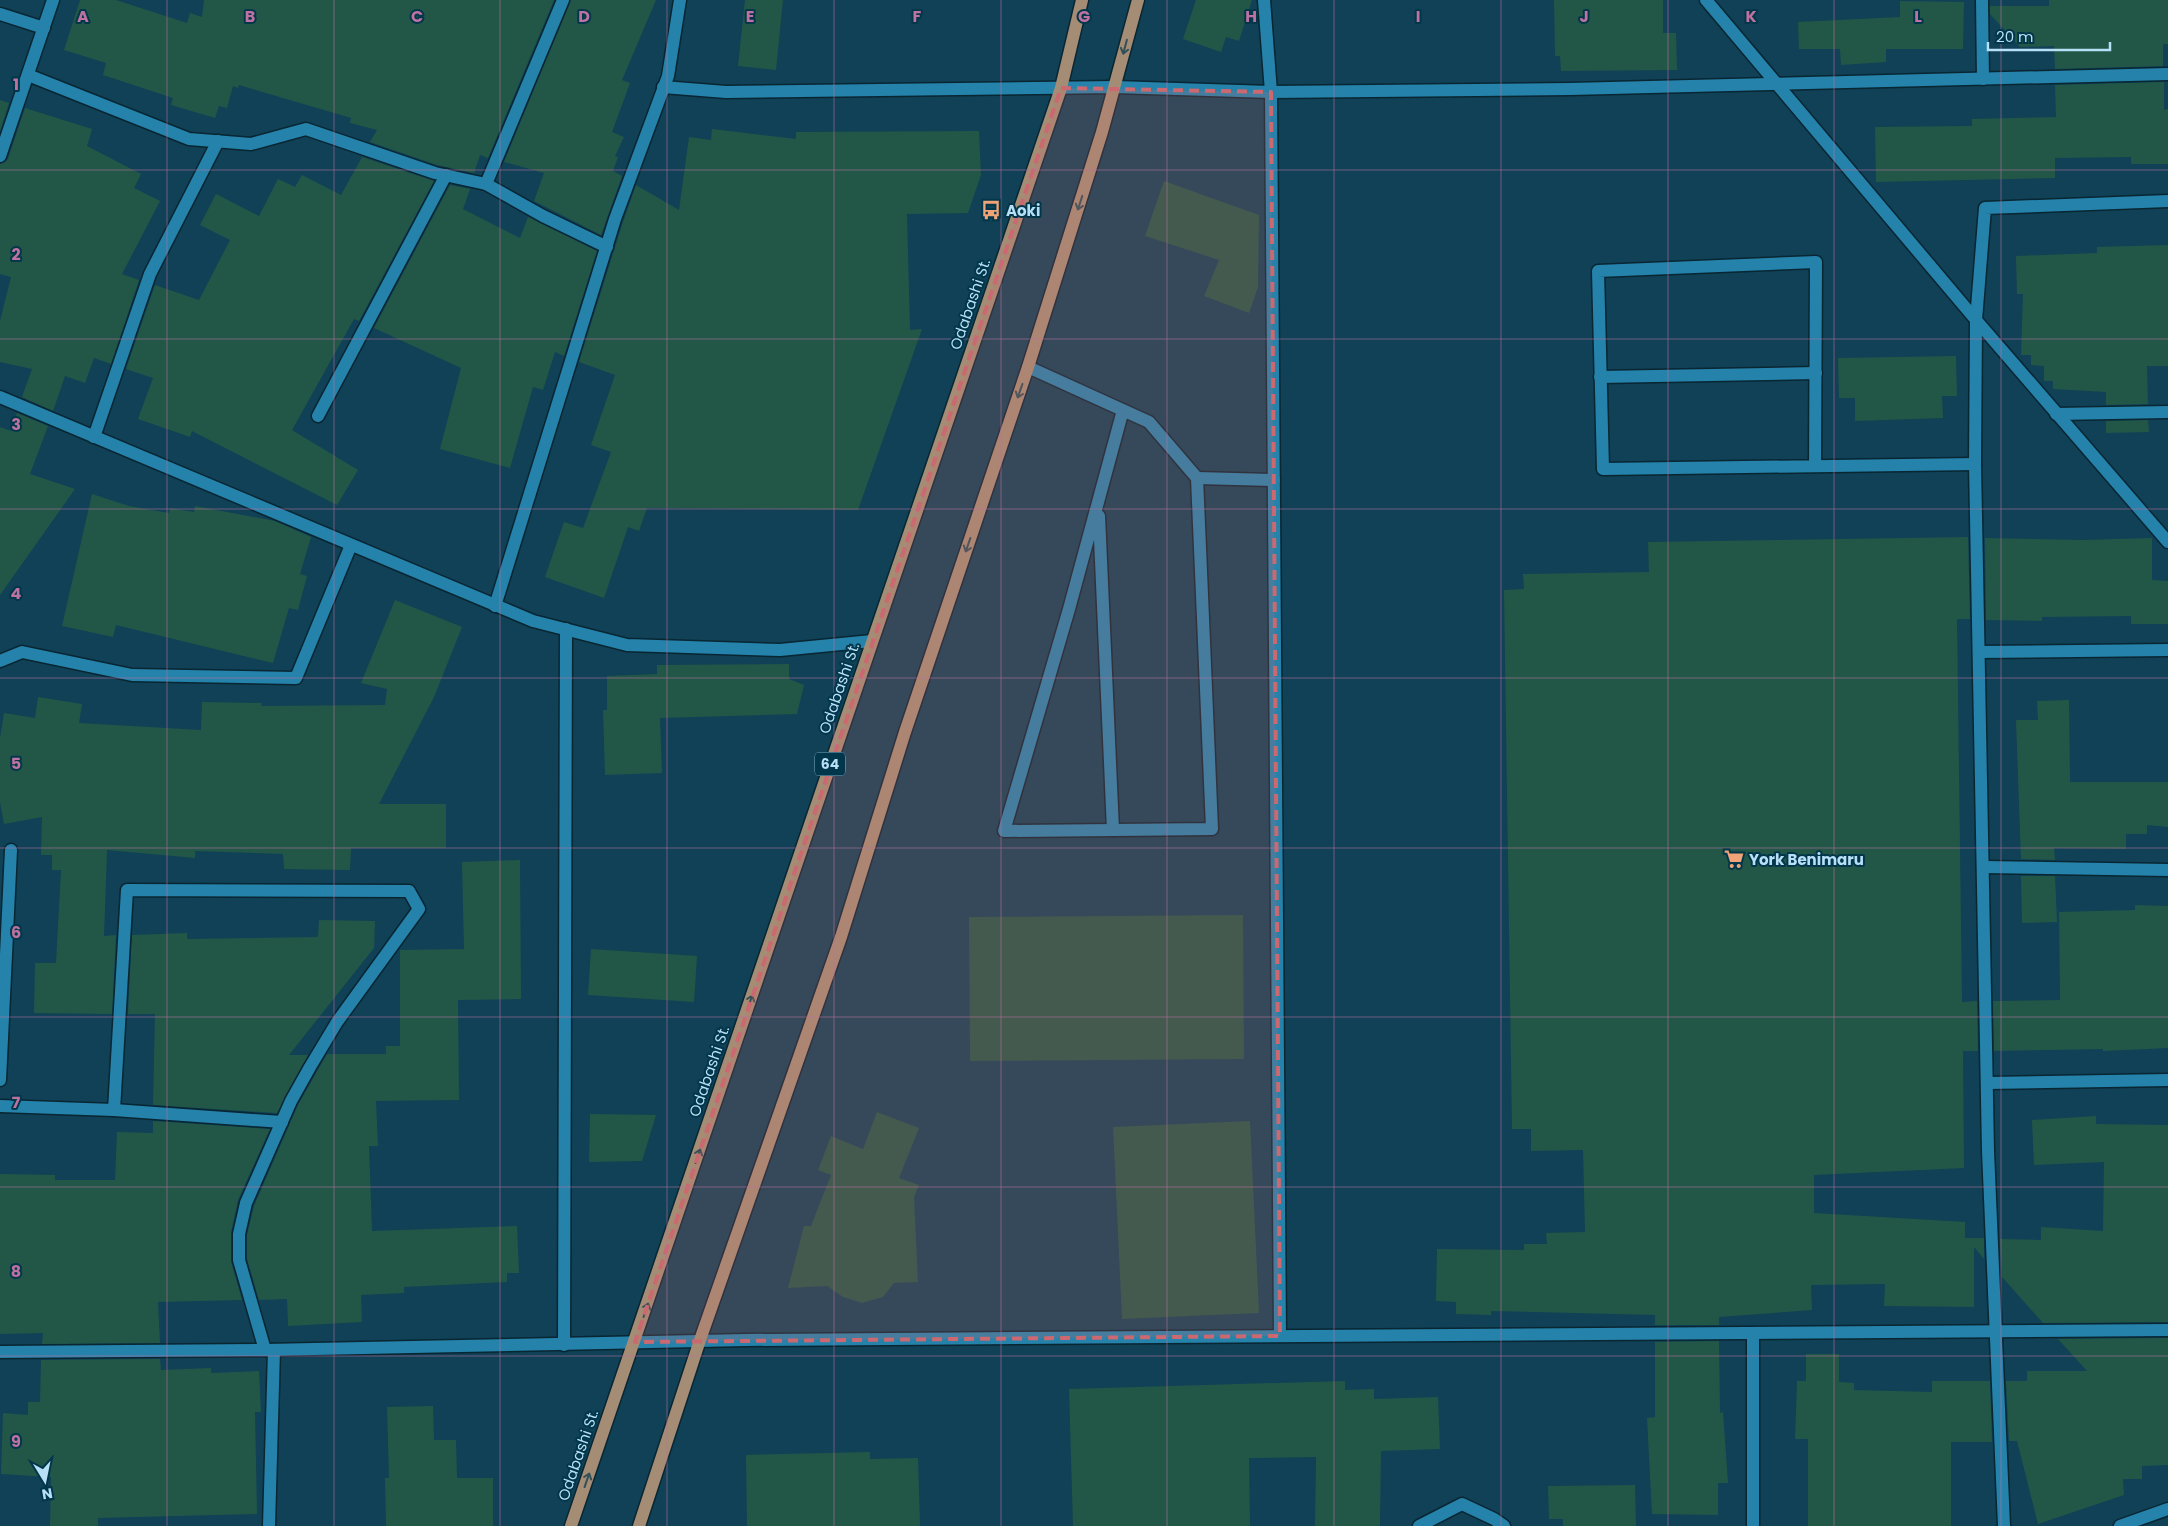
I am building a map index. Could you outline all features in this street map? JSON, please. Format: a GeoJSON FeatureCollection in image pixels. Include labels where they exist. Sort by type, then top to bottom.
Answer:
{"type":"FeatureCollection","features":[{"type":"Feature","properties":{"kind":"main road","name":"Odabashi St."},"geometry":{"type":"LineString","coordinates":[[571,1526],[1062,88],[1082,0]]}},
{"type":"Feature","properties":{"kind":"main road"},"geometry":{"type":"LineString","coordinates":[[639,1526],[700,1340],[841,937],[905,732],[1028,367],[1100,142],[1138,0]]}},
{"type":"Feature","properties":{"kind":"street"},"geometry":{"type":"LineString","coordinates":[[0,156],[52,0]]}},
{"type":"Feature","properties":{"kind":"street"},"geometry":{"type":"LineString","coordinates":[[486,184],[563,0]]}},
{"type":"Feature","properties":{"kind":"street"},"geometry":{"type":"LineString","coordinates":[[495,606],[607,247],[668,76],[680,0]]}},
{"type":"Feature","properties":{"kind":"street"},"geometry":{"type":"LineString","coordinates":[[1264,0],[1271,92],[1280,1336]]}},
{"type":"Feature","properties":{"kind":"street"},"geometry":{"type":"LineString","coordinates":[[1706,0],[2056,414],[2168,542]]}},
{"type":"Feature","properties":{"kind":"street"},"geometry":{"type":"LineString","coordinates":[[1982,0],[1983,79]]}},
{"type":"Feature","properties":{"kind":"street"},"geometry":{"type":"LineString","coordinates":[[0,14],[44,28]]}},
{"type":"Feature","properties":{"kind":"street"},"geometry":{"type":"LineString","coordinates":[[664,87],[726,92],[1115,87],[1271,92],[1776,84],[2168,74]]}},
{"type":"Feature","properties":{"kind":"street"},"geometry":{"type":"LineString","coordinates":[[28,75],[189,139],[251,144],[306,129],[435,172],[486,184],[543,216],[607,247]]}},
{"type":"Feature","properties":{"kind":"street"},"geometry":{"type":"LineString","coordinates":[[94,436],[150,274],[218,141]]}},
{"type":"Feature","properties":{"kind":"street"},"geometry":{"type":"LineString","coordinates":[[318,416],[446,175]]}},
{"type":"Feature","properties":{"kind":"street"},"geometry":{"type":"LineString","coordinates":[[2004,1526],[1987,1083],[1975,464],[1976,320],[1985,208],[2168,200]]}},
{"type":"Feature","properties":{"kind":"street"},"geometry":{"type":"LineString","coordinates":[[1816,466],[1816,262],[1598,271],[1603,469],[1975,464]]}},
{"type":"Feature","properties":{"kind":"street"},"geometry":{"type":"LineString","coordinates":[[1028,367],[1123,410],[1149,422],[1197,478],[1212,828],[1004,831],[1123,410]]}},
{"type":"Feature","properties":{"kind":"street"},"geometry":{"type":"LineString","coordinates":[[1600,377],[1816,373]]}},
{"type":"Feature","properties":{"kind":"street"},"geometry":{"type":"LineString","coordinates":[[0,397],[533,621],[628,645],[780,650],[872,641]]}},
{"type":"Feature","properties":{"kind":"street"},"geometry":{"type":"LineString","coordinates":[[2056,414],[2168,412]]}},
{"type":"Feature","properties":{"kind":"street"},"geometry":{"type":"LineString","coordinates":[[1197,478],[1274,480]]}},
{"type":"Feature","properties":{"kind":"street"},"geometry":{"type":"LineString","coordinates":[[1098,502],[1113,830]]}},
{"type":"Feature","properties":{"kind":"street"},"geometry":{"type":"LineString","coordinates":[[0,661],[22,652],[132,675],[296,678],[351,545]]}},
{"type":"Feature","properties":{"kind":"street"},"geometry":{"type":"LineString","coordinates":[[564,1345],[566,629]]}},
{"type":"Feature","properties":{"kind":"street"},"geometry":{"type":"LineString","coordinates":[[1979,652],[2168,650]]}},
{"type":"Feature","properties":{"kind":"street"},"geometry":{"type":"LineString","coordinates":[[0,1080],[11,850]]}},
{"type":"Feature","properties":{"kind":"street"},"geometry":{"type":"LineString","coordinates":[[1983,867],[2168,870]]}},
{"type":"Feature","properties":{"kind":"street"},"geometry":{"type":"LineString","coordinates":[[114,1110],[127,890],[409,891],[419,909],[337,1022],[305,1076],[282,1122],[246,1204],[239,1234],[239,1260],[269,1350],[269,1526]]}},
{"type":"Feature","properties":{"kind":"street"},"geometry":{"type":"LineString","coordinates":[[1987,1083],[2168,1080]]}},
{"type":"Feature","properties":{"kind":"street"},"geometry":{"type":"LineString","coordinates":[[0,1106],[114,1110],[282,1122]]}},
{"type":"Feature","properties":{"kind":"street"},"geometry":{"type":"LineString","coordinates":[[0,1352],[564,1345],[700,1340],[2168,1330]]}},
{"type":"Feature","properties":{"kind":"street"},"geometry":{"type":"LineString","coordinates":[[1753,1333],[1753,1526]]}},
{"type":"Feature","properties":{"kind":"street"},"geometry":{"type":"LineString","coordinates":[[1419,1526],[1462,1504],[1494,1519],[1504,1526]]}},
{"type":"Feature","properties":{"kind":"street"},"geometry":{"type":"LineString","coordinates":[[2120,1526],[2168,1508]]}},
{"type":"Feature","properties":{"kind":"highlighted area"},"geometry":{"type":"Polygon","coordinates":[[[1061,88],[1271,92],[1280,1336],[635,1342],[1061,88]]]}},
{"type":"Feature","properties":{"kind":"building"},"geometry":{"type":"Polygon","coordinates":[[[80,0],[116,0],[187,23],[190,13],[202,17],[204,0],[554,0],[488,158],[480,155],[474,173],[437,165],[370,142],[377,130],[350,123],[351,118],[239,85],[238,88],[233,86],[227,108],[219,106],[215,118],[171,105],[173,98],[103,75],[106,63],[64,50],[80,0]]]}},
{"type":"Feature","properties":{"kind":"building"},"geometry":{"type":"Polygon","coordinates":[[[571,0],[656,0],[622,80],[630,83],[612,132],[624,137],[615,156],[618,157],[613,171],[622,176],[601,235],[534,201],[544,173],[504,162],[571,0]]]}},
{"type":"Feature","properties":{"kind":"building"},"geometry":{"type":"Polygon","coordinates":[[[745,0],[783,0],[776,70],[738,66],[745,0]]]}},
{"type":"Feature","properties":{"kind":"building"},"geometry":{"type":"Polygon","coordinates":[[[1196,0],[1252,0],[1239,41],[1226,37],[1221,52],[1183,39],[1196,0]]]}},
{"type":"Feature","properties":{"kind":"building"},"geometry":{"type":"Polygon","coordinates":[[[1554,0],[1663,0],[1663,33],[1676,33],[1677,70],[1561,71],[1560,56],[1555,56],[1554,0]]]}},
{"type":"Feature","properties":{"kind":"building"},"geometry":{"type":"Polygon","coordinates":[[[2049,0],[2168,0],[2168,44],[2163,44],[2163,66],[2055,69],[2054,46],[2020,47],[1990,14],[1990,6],[2049,6],[2049,0]]]}},
{"type":"Feature","properties":{"kind":"building"},"geometry":{"type":"Polygon","coordinates":[[[1900,1],[1964,2],[1963,49],[1886,49],[1886,62],[1841,65],[1840,49],[1799,49],[1798,22],[1900,17],[1900,1]]]}},
{"type":"Feature","properties":{"kind":"building"},"geometry":{"type":"Polygon","coordinates":[[[2164,82],[2164,110],[2168,109],[2168,164],[2131,164],[2131,157],[2055,158],[2055,178],[1876,182],[1875,127],[1972,126],[1972,119],[2056,117],[2055,85],[2164,82]]]}},
{"type":"Feature","properties":{"kind":"building"},"geometry":{"type":"Polygon","coordinates":[[[0,100],[9,103],[0,131],[0,100]]]}},
{"type":"Feature","properties":{"kind":"building"},"geometry":{"type":"Polygon","coordinates":[[[25,108],[92,129],[87,146],[141,174],[134,188],[160,201],[122,274],[139,280],[111,364],[94,358],[85,383],[65,376],[53,411],[22,397],[32,369],[0,362],[0,321],[11,277],[0,274],[0,164],[8,159],[25,108]]]}},
{"type":"Feature","properties":{"kind":"building"},"geometry":{"type":"Polygon","coordinates":[[[712,129],[796,139],[796,132],[979,131],[981,175],[968,213],[907,214],[910,330],[922,329],[858,510],[647,508],[639,531],[628,527],[604,598],[545,577],[564,522],[583,528],[611,452],[591,445],[615,375],[579,362],[636,185],[679,210],[689,137],[711,140],[712,129]]]}},
{"type":"Feature","properties":{"kind":"building"},"geometry":{"type":"Polygon","coordinates":[[[362,157],[434,181],[359,321],[354,319],[292,430],[358,470],[337,505],[192,431],[190,437],[138,419],[153,378],[126,369],[155,285],[199,300],[230,240],[200,225],[216,194],[259,216],[278,179],[295,187],[302,175],[341,195],[362,157]]]}},
{"type":"Feature","properties":{"kind":"building"},"geometry":{"type":"Polygon","coordinates":[[[1164,181],[1259,215],[1258,287],[1249,313],[1204,296],[1219,260],[1145,236],[1164,181]]]}},
{"type":"Feature","properties":{"kind":"building"},"geometry":{"type":"Polygon","coordinates":[[[450,185],[470,189],[463,209],[520,238],[528,217],[597,251],[564,356],[555,352],[543,390],[533,387],[510,468],[440,449],[461,368],[374,328],[450,185]]]}},
{"type":"Feature","properties":{"kind":"building"},"geometry":{"type":"Polygon","coordinates":[[[2168,245],[2168,366],[2147,366],[2148,404],[2106,405],[2106,392],[2053,389],[2053,381],[2044,381],[2044,366],[2031,365],[2031,355],[2021,355],[2023,294],[2017,294],[2016,256],[2097,253],[2097,247],[2168,245]]]}},
{"type":"Feature","properties":{"kind":"building"},"geometry":{"type":"Polygon","coordinates":[[[1956,356],[1957,396],[1942,396],[1943,418],[1855,421],[1855,398],[1839,398],[1838,358],[1956,356]]]}},
{"type":"Feature","properties":{"kind":"building"},"geometry":{"type":"Polygon","coordinates":[[[17,413],[48,426],[30,474],[75,489],[0,595],[0,427],[11,431],[17,413]]]}},
{"type":"Feature","properties":{"kind":"building"},"geometry":{"type":"Polygon","coordinates":[[[2148,420],[2149,432],[2106,433],[2106,421],[2148,420]]]}},
{"type":"Feature","properties":{"kind":"building"},"geometry":{"type":"Polygon","coordinates":[[[92,494],[129,506],[169,513],[170,508],[194,512],[195,506],[275,521],[311,537],[300,574],[307,576],[298,610],[289,608],[273,663],[116,625],[113,637],[62,626],[92,494]]]}},
{"type":"Feature","properties":{"kind":"building","name":"York Benimaru"},"geometry":{"type":"Polygon","coordinates":[[[1968,537],[1970,619],[1957,619],[1962,1002],[1977,1001],[1978,1051],[1963,1051],[1964,1168],[1814,1175],[1814,1213],[1965,1222],[1965,1238],[1984,1238],[1984,1259],[1974,1247],[1974,1307],[1884,1306],[1885,1284],[1811,1285],[1812,1310],[1719,1317],[1719,1325],[1655,1325],[1655,1315],[1491,1311],[1491,1315],[1456,1314],[1456,1302],[1436,1301],[1437,1249],[1524,1250],[1524,1244],[1547,1244],[1546,1233],[1585,1232],[1583,1150],[1531,1151],[1531,1129],[1512,1129],[1504,590],[1524,589],[1523,574],[1649,572],[1648,542],[1968,537]]]}},
{"type":"Feature","properties":{"kind":"building"},"geometry":{"type":"Polygon","coordinates":[[[1985,538],[2083,540],[2152,538],[2152,580],[2168,581],[2168,624],[2131,624],[2131,616],[2042,617],[2042,621],[1986,620],[1985,538]]]}},
{"type":"Feature","properties":{"kind":"building"},"geometry":{"type":"Polygon","coordinates":[[[395,600],[462,627],[434,697],[379,804],[446,804],[446,848],[351,848],[350,870],[284,869],[283,854],[195,851],[195,858],[107,850],[104,936],[116,935],[112,1014],[34,1013],[35,963],[56,963],[61,870],[52,870],[52,855],[41,855],[42,817],[4,824],[0,802],[0,738],[4,713],[35,718],[38,697],[82,704],[79,723],[201,730],[202,702],[262,703],[261,706],[385,705],[387,689],[361,683],[395,600]]]}},
{"type":"Feature","properties":{"kind":"building"},"geometry":{"type":"Polygon","coordinates":[[[789,664],[789,679],[804,685],[797,714],[660,718],[662,773],[605,775],[603,710],[607,710],[607,676],[657,674],[657,665],[789,664]]]}},
{"type":"Feature","properties":{"kind":"building"},"geometry":{"type":"Polygon","coordinates":[[[2069,700],[2070,782],[2168,782],[2168,827],[2147,825],[2147,834],[2126,834],[2126,849],[2054,848],[2055,860],[2021,859],[2016,720],[2038,720],[2037,701],[2069,700]]]}},
{"type":"Feature","properties":{"kind":"building"},"geometry":{"type":"Polygon","coordinates":[[[520,860],[521,999],[458,1000],[459,1100],[376,1101],[378,1146],[369,1146],[372,1231],[517,1226],[519,1273],[507,1273],[507,1282],[404,1287],[404,1293],[361,1295],[362,1322],[288,1326],[287,1299],[259,1300],[247,1259],[247,1235],[254,1206],[298,1105],[327,1054],[386,1054],[386,1046],[400,1046],[400,950],[464,949],[462,862],[520,860]]]}},
{"type":"Feature","properties":{"kind":"building"},"geometry":{"type":"Polygon","coordinates":[[[2021,876],[2055,876],[2057,922],[2022,923],[2021,876]]]}},
{"type":"Feature","properties":{"kind":"building"},"geometry":{"type":"Polygon","coordinates":[[[2135,905],[2168,906],[2168,1048],[2103,1051],[2103,1049],[1994,1051],[1993,1001],[2060,1000],[2059,912],[2135,910],[2135,905]]]}},
{"type":"Feature","properties":{"kind":"building"},"geometry":{"type":"Polygon","coordinates":[[[1243,915],[1244,1059],[970,1061],[969,917],[1243,915]]]}},
{"type":"Feature","properties":{"kind":"building"},"geometry":{"type":"Polygon","coordinates":[[[319,920],[375,921],[374,948],[289,1055],[308,1055],[277,1113],[153,1105],[155,1014],[128,1014],[132,935],[187,933],[187,939],[318,937],[319,920]]]}},
{"type":"Feature","properties":{"kind":"building"},"geometry":{"type":"Polygon","coordinates":[[[591,949],[697,956],[694,1002],[588,995],[591,949]]]}},
{"type":"Feature","properties":{"kind":"building"},"geometry":{"type":"Polygon","coordinates":[[[877,1112],[919,1128],[899,1178],[919,1185],[914,1197],[918,1282],[894,1283],[883,1297],[862,1303],[843,1297],[827,1286],[788,1288],[804,1226],[811,1226],[831,1175],[818,1170],[831,1136],[863,1149],[877,1112]]]}},
{"type":"Feature","properties":{"kind":"building"},"geometry":{"type":"Polygon","coordinates":[[[590,1114],[656,1115],[642,1161],[589,1162],[590,1114]]]}},
{"type":"Feature","properties":{"kind":"building"},"geometry":{"type":"Polygon","coordinates":[[[2096,1116],[2096,1124],[2168,1125],[2168,1322],[2043,1323],[2002,1277],[2000,1239],[2041,1240],[2041,1227],[2103,1231],[2104,1162],[2034,1165],[2032,1120],[2096,1116]]]}},
{"type":"Feature","properties":{"kind":"building"},"geometry":{"type":"Polygon","coordinates":[[[153,1121],[270,1129],[238,1200],[231,1232],[231,1262],[242,1300],[158,1302],[160,1343],[42,1344],[43,1333],[0,1334],[0,1174],[55,1175],[55,1180],[115,1180],[117,1132],[153,1133],[153,1121]]]}},
{"type":"Feature","properties":{"kind":"building"},"geometry":{"type":"Polygon","coordinates":[[[1250,1121],[1259,1313],[1122,1319],[1113,1127],[1250,1121]]]}},
{"type":"Feature","properties":{"kind":"building"},"geometry":{"type":"Polygon","coordinates":[[[2168,1338],[2168,1465],[2142,1466],[2142,1479],[2123,1479],[2124,1495],[2038,1524],[2017,1441],[2009,1441],[2006,1381],[2027,1381],[2027,1371],[2087,1371],[2058,1339],[2168,1338]]]}},
{"type":"Feature","properties":{"kind":"building"},"geometry":{"type":"Polygon","coordinates":[[[1719,1341],[1720,1413],[1723,1412],[1728,1483],[1718,1483],[1718,1515],[1652,1514],[1647,1418],[1655,1417],[1655,1342],[1719,1341]]]}},
{"type":"Feature","properties":{"kind":"building"},"geometry":{"type":"Polygon","coordinates":[[[1806,1354],[1839,1354],[1839,1382],[1854,1383],[1854,1390],[1932,1392],[1932,1381],[1990,1381],[1992,1442],[1951,1442],[1951,1526],[1808,1526],[1808,1439],[1795,1439],[1797,1381],[1806,1381],[1806,1354]]]}},
{"type":"Feature","properties":{"kind":"building"},"geometry":{"type":"Polygon","coordinates":[[[160,1359],[161,1370],[211,1368],[211,1373],[259,1371],[261,1412],[255,1412],[257,1514],[98,1518],[98,1526],[50,1526],[51,1477],[1,1474],[3,1413],[28,1415],[28,1402],[40,1402],[41,1360],[160,1359]]]}},
{"type":"Feature","properties":{"kind":"building"},"geometry":{"type":"Polygon","coordinates":[[[1345,1381],[1345,1390],[1374,1389],[1374,1399],[1438,1397],[1440,1449],[1381,1451],[1380,1526],[1315,1526],[1316,1457],[1249,1458],[1250,1526],[1073,1526],[1069,1389],[1345,1381]]]}},
{"type":"Feature","properties":{"kind":"building"},"geometry":{"type":"Polygon","coordinates":[[[433,1406],[434,1440],[456,1440],[457,1478],[493,1478],[493,1526],[386,1526],[385,1478],[389,1478],[387,1407],[433,1406]]]}},
{"type":"Feature","properties":{"kind":"building"},"geometry":{"type":"Polygon","coordinates":[[[870,1452],[870,1459],[918,1458],[920,1526],[747,1526],[746,1455],[870,1452]]]}},
{"type":"Feature","properties":{"kind":"building"},"geometry":{"type":"Polygon","coordinates":[[[1635,1485],[1636,1526],[1563,1526],[1563,1519],[1549,1519],[1548,1486],[1635,1485]]]}},
{"type":"Feature","properties":{"kind":"place","name":"Aoki"},"geometry":{"type":"Point","coordinates":[991,210]}},
{"type":"Feature","properties":{"kind":"place","name":"York Benimaru"},"geometry":{"type":"Point","coordinates":[1734,859]}}]}
